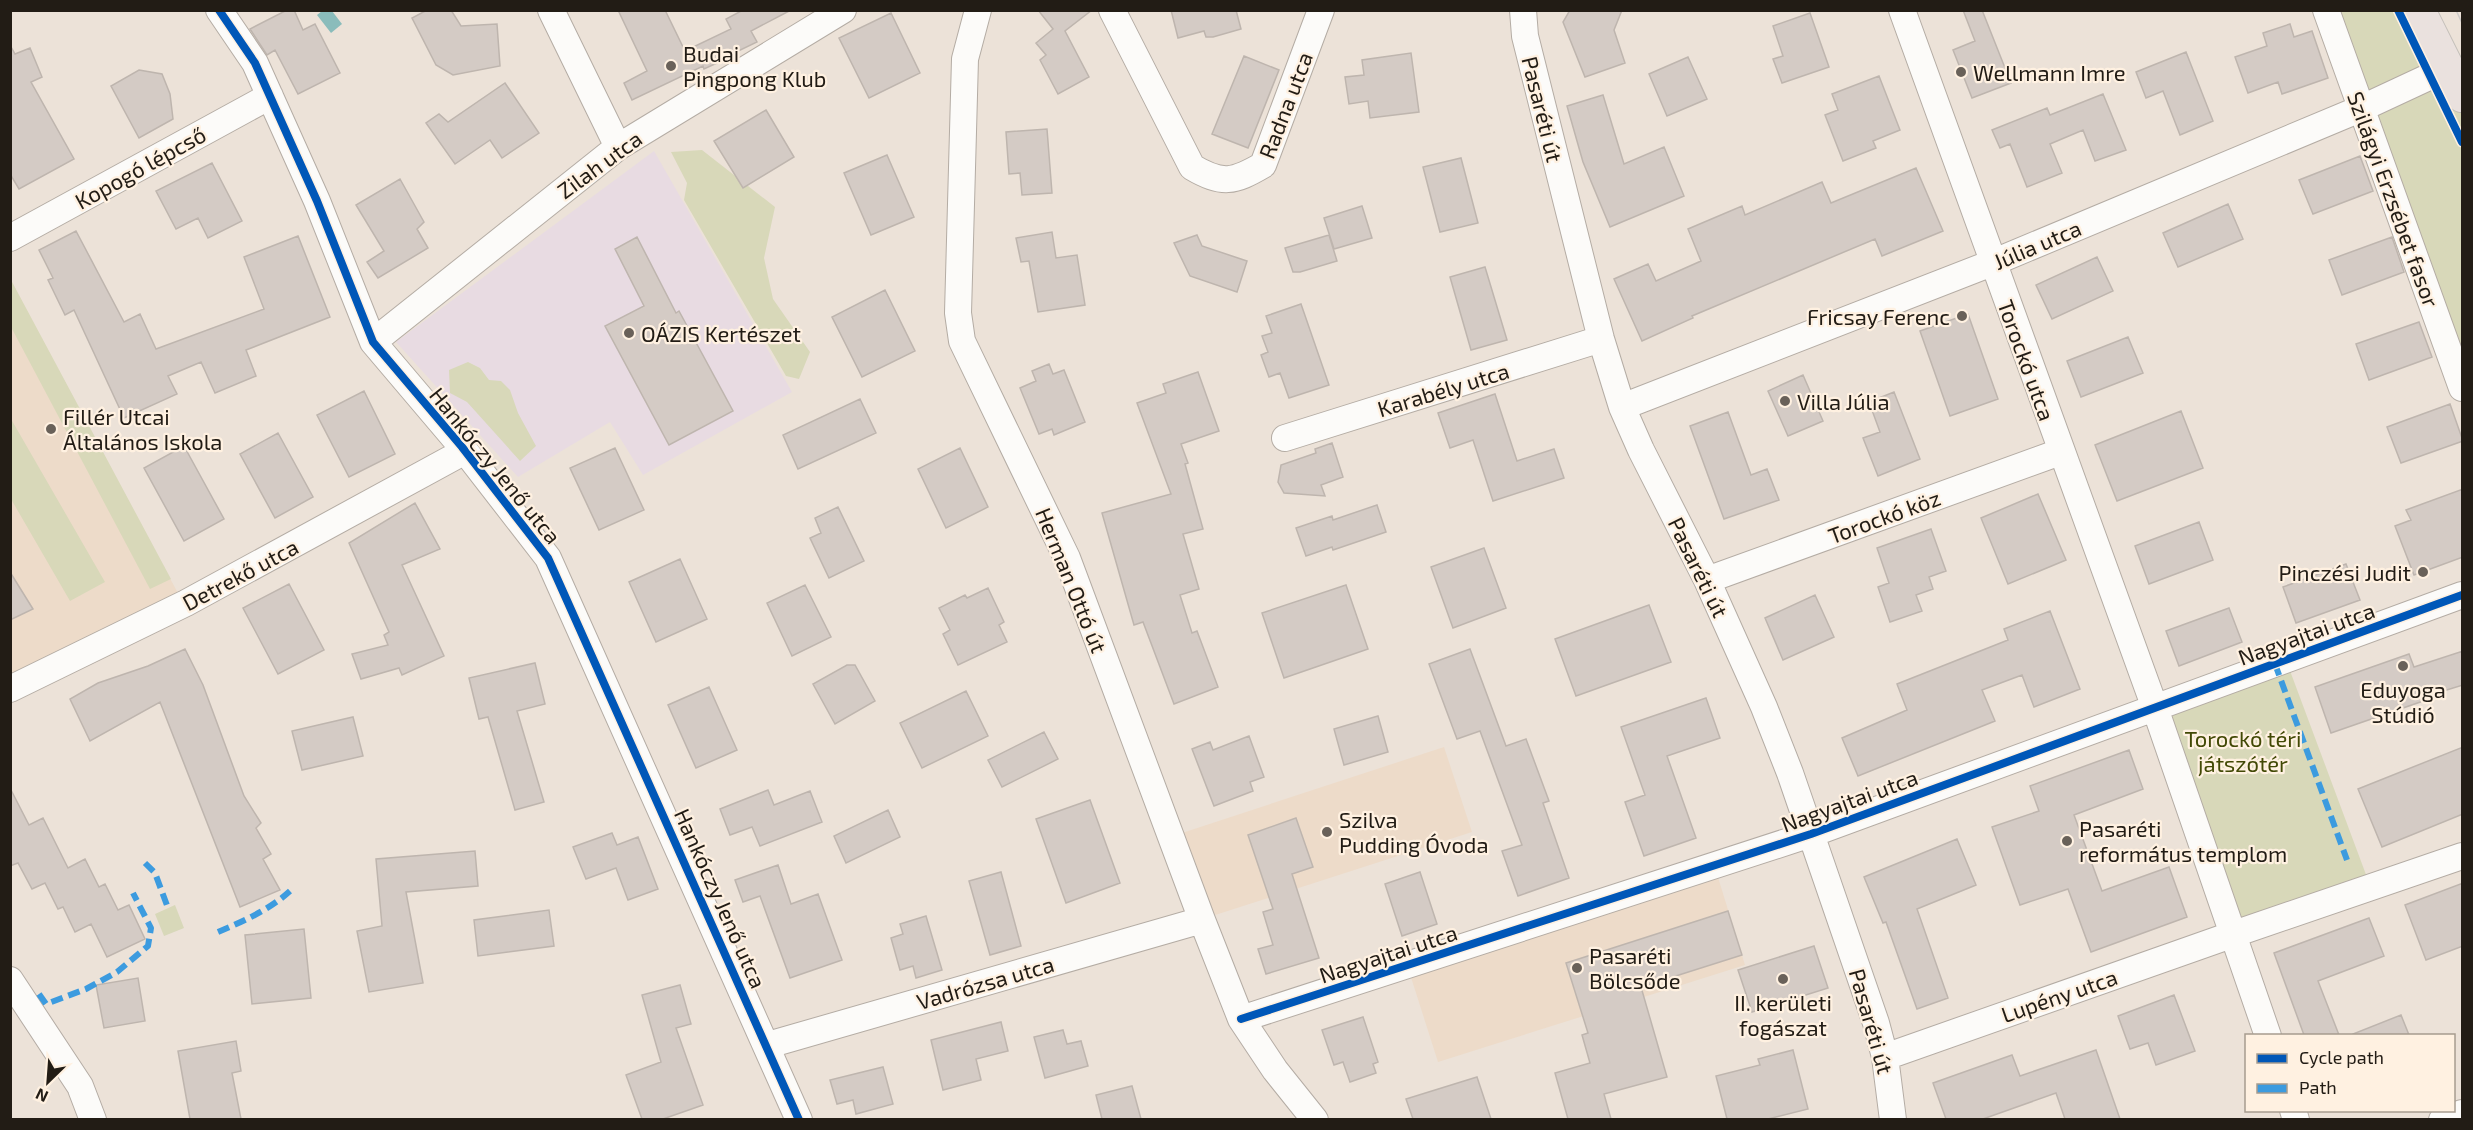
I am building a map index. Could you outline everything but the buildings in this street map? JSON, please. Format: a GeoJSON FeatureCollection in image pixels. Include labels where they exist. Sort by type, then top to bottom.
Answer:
{"type":"FeatureCollection","features":[{"type":"Feature","properties":{"kind":"main road"},"geometry":{"type":"LineString","coordinates":[[2419,10],[2463,96]]}},
{"type":"Feature","properties":{"kind":"street","name":"Hankóczy Jenő utca"},"geometry":{"type":"LineString","coordinates":[[219,10],[255,63],[317,201],[373,342],[465,451],[548,558],[768,1045],[799,1119]]}},
{"type":"Feature","properties":{"kind":"street"},"geometry":{"type":"LineString","coordinates":[[551,10],[618,147]]}},
{"type":"Feature","properties":{"kind":"street","name":"Zilah utca"},"geometry":{"type":"LineString","coordinates":[[373,342],[618,147],[843,10]]}},
{"type":"Feature","properties":{"kind":"street","name":"Herman Ottó út"},"geometry":{"type":"LineString","coordinates":[[978,10],[965,60],[958,313],[962,341],[1068,558],[1241,1019],[1275,1071],[1315,1119]]}},
{"type":"Feature","properties":{"kind":"street","name":"Radna utca"},"geometry":{"type":"LineString","coordinates":[[1112,10],[1192,167],[1207,176],[1225,181],[1243,177],[1263,165],[1321,10]]}},
{"type":"Feature","properties":{"kind":"street","name":"Pasaréti út"},"geometry":{"type":"LineString","coordinates":[[1523,10],[1525,36],[1601,339],[1622,407],[1641,450],[1707,580],[1764,707],[1811,834],[1876,1023],[1885,1057],[1893,1119]]}},
{"type":"Feature","properties":{"kind":"street","name":"Torockó utca"},"geometry":{"type":"LineString","coordinates":[[1902,10],[2234,934]]}},
{"type":"Feature","properties":{"kind":"street","name":"Szilágyi Erzsébet fasor"},"geometry":{"type":"LineString","coordinates":[[2326,10],[2360,109],[2463,387]]}},
{"type":"Feature","properties":{"kind":"street","name":"Júlia utca"},"geometry":{"type":"LineString","coordinates":[[1622,407],[1992,263],[2360,109],[2448,68]]}},
{"type":"Feature","properties":{"kind":"street","name":"Kopogó lépcső"},"geometry":{"type":"LineString","coordinates":[[10,238],[270,96]]}},
{"type":"Feature","properties":{"kind":"street","name":"Karabély utca"},"geometry":{"type":"LineString","coordinates":[[1285,438],[1601,339]]}},
{"type":"Feature","properties":{"kind":"street","name":"Detrekő utca"},"geometry":{"type":"LineString","coordinates":[[10,689],[186,603],[465,451]]}},
{"type":"Feature","properties":{"kind":"street","name":"Torockó köz"},"geometry":{"type":"LineString","coordinates":[[1707,580],[2060,452]]}},
{"type":"Feature","properties":{"kind":"street","name":"Nagyajtai utca"},"geometry":{"type":"LineString","coordinates":[[1241,1019],[1811,834],[2463,595]]}},
{"type":"Feature","properties":{"kind":"street","name":"Lupény utca"},"geometry":{"type":"LineString","coordinates":[[1885,1057],[2463,856]]}},
{"type":"Feature","properties":{"kind":"street","name":"Vadrózsa utca"},"geometry":{"type":"LineString","coordinates":[[768,1045],[1202,920]]}},
{"type":"Feature","properties":{"kind":"street"},"geometry":{"type":"LineString","coordinates":[[2234,934],[2268,1034]]}},
{"type":"Feature","properties":{"kind":"street"},"geometry":{"type":"LineString","coordinates":[[10,980],[80,1086],[93,1119]]}},
{"type":"Feature","properties":{"kind":"street"},"geometry":{"type":"LineString","coordinates":[[2442,1119],[2463,1113]]}},
{"type":"Feature","properties":{"kind":"shaded area"},"geometry":{"type":"Polygon","coordinates":[[[654,151],[792,392],[643,475],[610,422],[518,477],[396,342],[654,151]]]}},
{"type":"Feature","properties":{"kind":"shaded area","name":"Fillér Utcai Általános Iskola"},"geometry":{"type":"Polygon","coordinates":[[[10,279],[180,597],[10,684],[10,279]]]}},
{"type":"Feature","properties":{"kind":"shaded area","name":"Szilva Pudding Óvoda"},"geometry":{"type":"Polygon","coordinates":[[[1444,747],[1472,832],[1209,917],[1182,833],[1444,747]]]}},
{"type":"Feature","properties":{"kind":"shaded area","name":"Pasaréti Bölcsőde"},"geometry":{"type":"Polygon","coordinates":[[[1717,874],[1745,965],[1438,1062],[1409,971],[1717,874]]]}},
{"type":"Feature","properties":{"kind":"green space"},"geometry":{"type":"Polygon","coordinates":[[[2330,11],[2410,11],[2462,111],[2462,361],[2330,11]]]}},
{"type":"Feature","properties":{"kind":"green space"},"geometry":{"type":"Polygon","coordinates":[[[702,150],[775,207],[764,258],[773,299],[810,352],[799,379],[786,376],[684,200],[687,183],[671,152],[702,150]]]}},
{"type":"Feature","properties":{"kind":"green space"},"geometry":{"type":"Polygon","coordinates":[[[11,280],[171,579],[150,589],[11,327],[11,280]]]}},
{"type":"Feature","properties":{"kind":"green space"},"geometry":{"type":"Polygon","coordinates":[[[468,362],[480,368],[489,380],[501,381],[510,390],[518,413],[536,446],[520,461],[467,402],[450,393],[449,370],[468,362]]]}},
{"type":"Feature","properties":{"kind":"green space"},"geometry":{"type":"Polygon","coordinates":[[[11,419],[105,582],[70,601],[11,499],[11,419]]]}},
{"type":"Feature","properties":{"kind":"green space","name":"Torockó téri játszótér"},"geometry":{"type":"Polygon","coordinates":[[[2286,660],[2371,888],[2234,934],[2155,708],[2286,660]]]}},
{"type":"Feature","properties":{"kind":"green space"},"geometry":{"type":"Polygon","coordinates":[[[175,905],[184,928],[164,936],[155,914],[175,905]]]}},
{"type":"Feature","properties":{"kind":"water"},"geometry":{"type":"Polygon","coordinates":[[[322,11],[332,11],[342,24],[331,33],[317,15],[322,11]]]}},
{"type":"Feature","properties":{"kind":"tram line"},"geometry":{"type":"LineString","coordinates":[[2456,10],[2462,23]]}},
{"type":"Feature","properties":{"kind":"marked path"},"geometry":{"type":"LineString","coordinates":[[2275,664],[2347,860]]}},
{"type":"Feature","properties":{"kind":"marked path"},"geometry":{"type":"LineString","coordinates":[[145,863],[155,873],[168,908]]}},
{"type":"Feature","properties":{"kind":"marked path"},"geometry":{"type":"LineString","coordinates":[[218,932],[265,909],[290,891]]}},
{"type":"Feature","properties":{"kind":"marked path"},"geometry":{"type":"LineString","coordinates":[[39,994],[46,1004],[86,989],[117,972],[148,946],[151,928],[133,893]]}},
{"type":"Feature","properties":{"kind":"cycle path"},"geometry":{"type":"LineString","coordinates":[[219,10],[255,63],[317,201],[373,342],[462,447],[548,558],[799,1120]]}},
{"type":"Feature","properties":{"kind":"cycle path"},"geometry":{"type":"LineString","coordinates":[[2398,10],[2462,142]]}},
{"type":"Feature","properties":{"kind":"cycle path"},"geometry":{"type":"LineString","coordinates":[[1241,1019],[1811,834],[2462,595]]}},
{"type":"Feature","properties":{"kind":"place","name":"Budai Pingpong Klub"},"geometry":{"type":"Point","coordinates":[671,66]}},
{"type":"Feature","properties":{"kind":"place","name":"Wellmann Imre"},"geometry":{"type":"Point","coordinates":[1961,72]}},
{"type":"Feature","properties":{"kind":"place","name":"Fricsay Ferenc"},"geometry":{"type":"Point","coordinates":[1962,316]}},
{"type":"Feature","properties":{"kind":"place","name":"OÁZIS Kertészet"},"geometry":{"type":"Point","coordinates":[629,333]}},
{"type":"Feature","properties":{"kind":"place","name":"Villa Júlia"},"geometry":{"type":"Point","coordinates":[1785,401]}},
{"type":"Feature","properties":{"kind":"place","name":"Fillér Utcai Általános Iskola"},"geometry":{"type":"Point","coordinates":[51,429]}},
{"type":"Feature","properties":{"kind":"place","name":"Pinczési Judit"},"geometry":{"type":"Point","coordinates":[2423,572]}},
{"type":"Feature","properties":{"kind":"place","name":"Eduyoga Stúdió"},"geometry":{"type":"Point","coordinates":[2403,666]}},
{"type":"Feature","properties":{"kind":"place","name":"Szilva Pudding Óvoda"},"geometry":{"type":"Point","coordinates":[1327,832]}},
{"type":"Feature","properties":{"kind":"place","name":"Pasaréti református templom"},"geometry":{"type":"Point","coordinates":[2067,841]}},
{"type":"Feature","properties":{"kind":"place","name":"Pasaréti Bölcsőde"},"geometry":{"type":"Point","coordinates":[1577,968]}},
{"type":"Feature","properties":{"kind":"place","name":"II. kerületi fogászat"},"geometry":{"type":"Point","coordinates":[1783,979]}}]}
